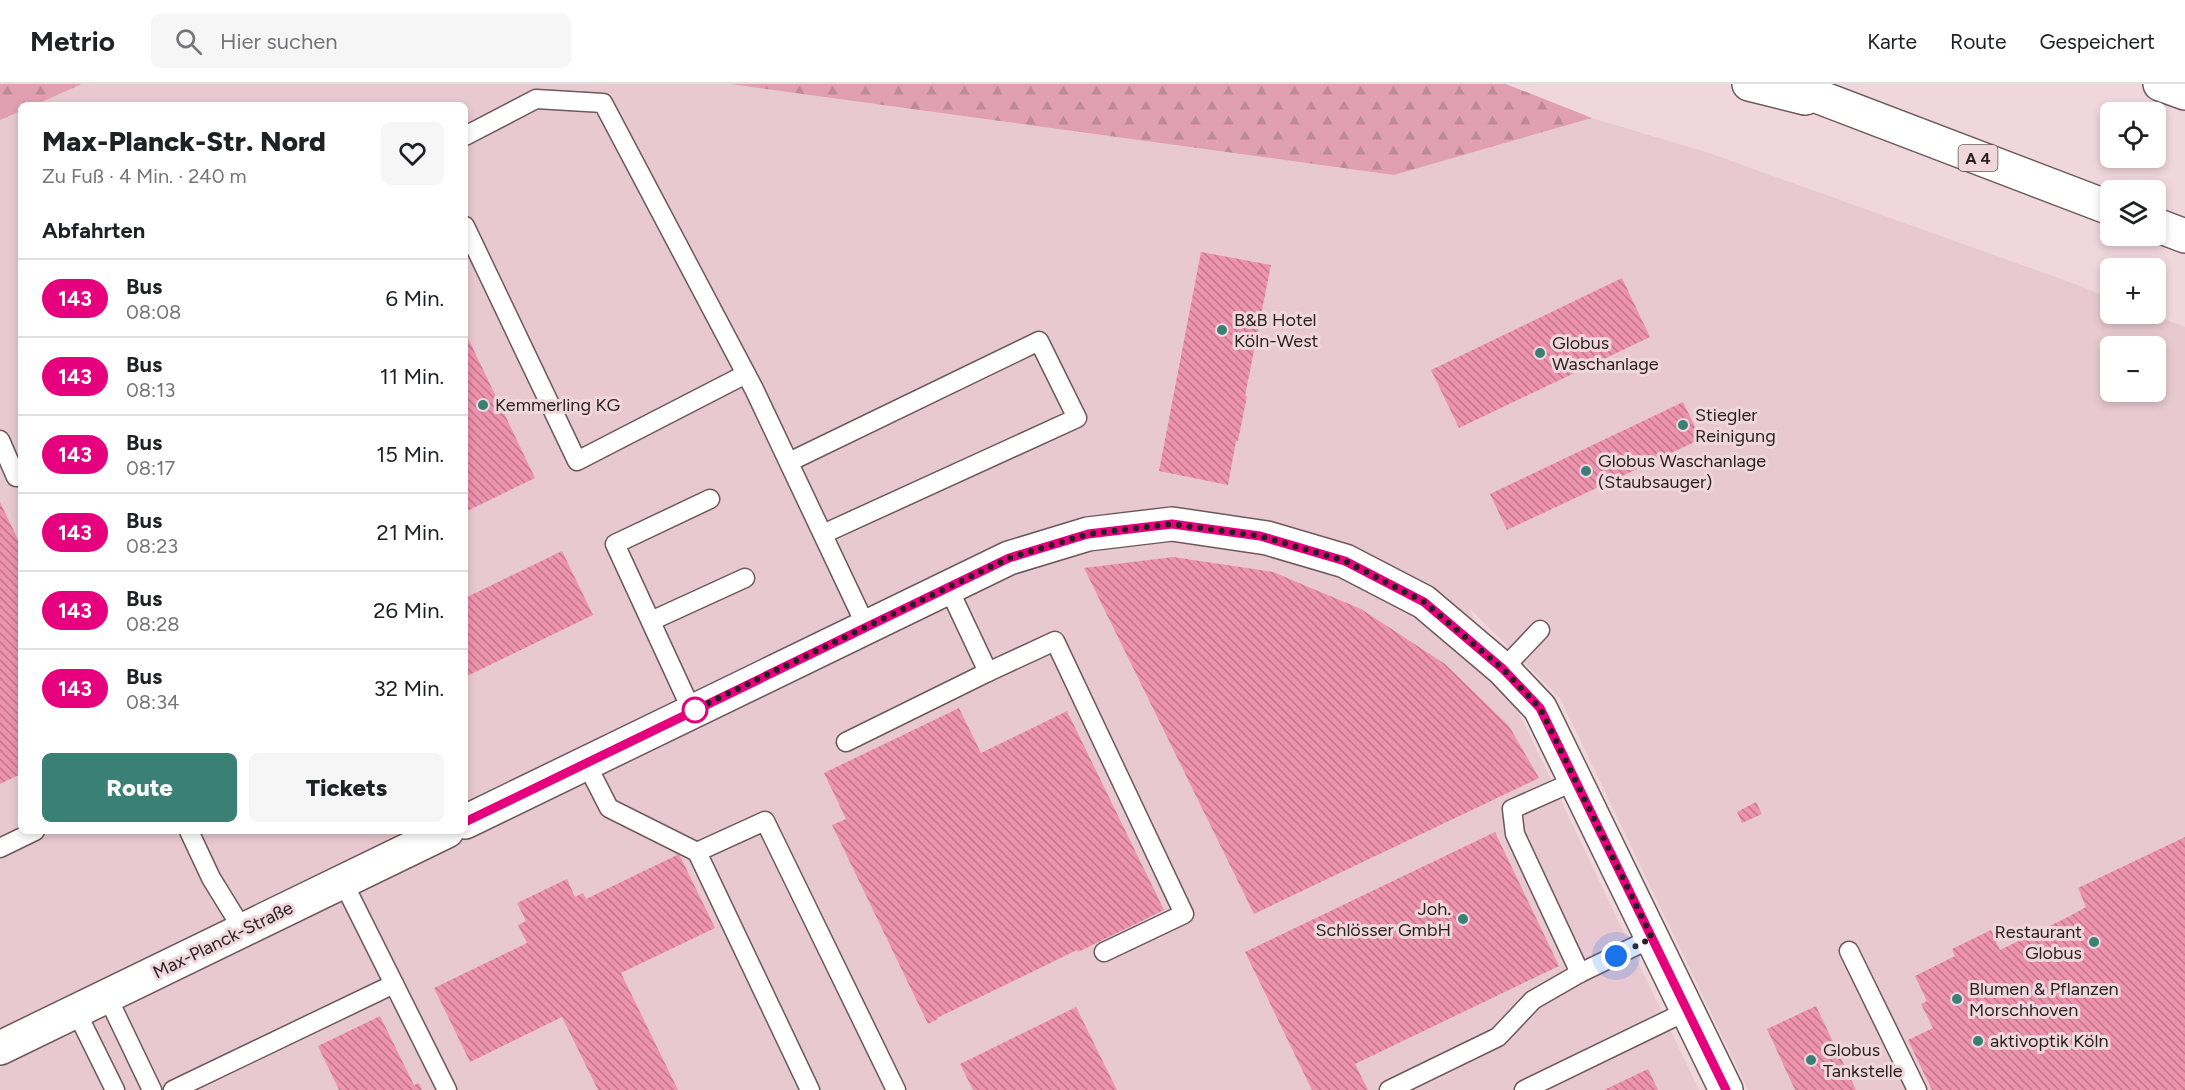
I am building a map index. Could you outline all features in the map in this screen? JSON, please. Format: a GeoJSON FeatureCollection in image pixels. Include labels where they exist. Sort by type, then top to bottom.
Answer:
{"type":"FeatureCollection","features":[{"type":"Feature","properties":{"kind":"main road"},"geometry":{"type":"LineString","coordinates":[[1749,84],[1845,108]]}},
{"type":"Feature","properties":{"kind":"main road","name":"A 4"},"geometry":{"type":"LineString","coordinates":[[1785,84],[2100,204]]}},
{"type":"Feature","properties":{"kind":"main road"},"geometry":{"type":"LineString","coordinates":[[2160,84],[2185,93]]}},
{"type":"Feature","properties":{"kind":"main road"},"geometry":{"type":"LineString","coordinates":[[2166,229],[2185,236]]}},
{"type":"Feature","properties":{"kind":"main road"},"geometry":{"type":"LineString","coordinates":[[468,821],[1009,558],[1088,534],[1172,524],[1260,536],[1345,561],[1424,602],[1503,669],[1540,708],[1726,1090]]}},
{"type":"Feature","properties":{"kind":"main road","name":"Max-Planck-Straße"},"geometry":{"type":"LineString","coordinates":[[0,1048],[441,834]]}},
{"type":"Feature","properties":{"kind":"lane"},"geometry":{"type":"LineString","coordinates":[[468,134],[536,99],[603,103],[746,374],[866,626]]}},
{"type":"Feature","properties":{"kind":"lane"},"geometry":{"type":"LineString","coordinates":[[468,232],[577,461],[746,374]]}},
{"type":"Feature","properties":{"kind":"lane"},"geometry":{"type":"LineString","coordinates":[[789,462],[1039,341],[1077,418],[823,534]]}},
{"type":"Feature","properties":{"kind":"lane"},"geometry":{"type":"LineString","coordinates":[[0,441],[16,477]]}},
{"type":"Feature","properties":{"kind":"lane"},"geometry":{"type":"LineString","coordinates":[[692,711],[615,544],[710,499]]}},
{"type":"Feature","properties":{"kind":"lane"},"geometry":{"type":"LineString","coordinates":[[651,621],[744,578]]}},
{"type":"Feature","properties":{"kind":"lane"},"geometry":{"type":"LineString","coordinates":[[948,587],[988,672]]}},
{"type":"Feature","properties":{"kind":"lane"},"geometry":{"type":"LineString","coordinates":[[1503,669],[1540,630]]}},
{"type":"Feature","properties":{"kind":"lane"},"geometry":{"type":"LineString","coordinates":[[846,742],[1054,641],[1184,914],[1104,952]]}},
{"type":"Feature","properties":{"kind":"lane"},"geometry":{"type":"LineString","coordinates":[[586,764],[609,808],[697,852],[810,1090]]}},
{"type":"Feature","properties":{"kind":"lane"},"geometry":{"type":"LineString","coordinates":[[1575,781],[1512,809],[1515,834],[1580,973]]}},
{"type":"Feature","properties":{"kind":"lane"},"geometry":{"type":"LineString","coordinates":[[697,852],[765,821],[896,1090]]}},
{"type":"Feature","properties":{"kind":"lane"},"geometry":{"type":"LineString","coordinates":[[0,848],[29,834]]}},
{"type":"Feature","properties":{"kind":"lane"},"geometry":{"type":"LineString","coordinates":[[190,834],[211,878],[243,930]]}},
{"type":"Feature","properties":{"kind":"lane"},"geometry":{"type":"LineString","coordinates":[[343,882],[447,1090]]}},
{"type":"Feature","properties":{"kind":"lane"},"geometry":{"type":"LineString","coordinates":[[1389,1090],[1498,1037],[1533,1000],[1580,973],[1652,938]]}},
{"type":"Feature","properties":{"kind":"lane"},"geometry":{"type":"LineString","coordinates":[[1849,951],[1917,1090]]}},
{"type":"Feature","properties":{"kind":"lane"},"geometry":{"type":"LineString","coordinates":[[173,1090],[394,984]]}},
{"type":"Feature","properties":{"kind":"lane"},"geometry":{"type":"LineString","coordinates":[[107,996],[152,1090]]}},
{"type":"Feature","properties":{"kind":"lane"},"geometry":{"type":"LineString","coordinates":[[76,1011],[115,1090]]}},
{"type":"Feature","properties":{"kind":"lane"},"geometry":{"type":"LineString","coordinates":[[1524,1090],[1687,1011]]}},
{"type":"Feature","properties":{"kind":"shaded area"},"geometry":{"type":"Polygon","coordinates":[[[82,84],[730,84],[1394,175],[1592,118],[1709,153],[2100,294],[2100,324],[2166,324],[2166,320],[2185,327],[2185,1090],[1748,1090],[1560,698],[1469,608],[1699,1090],[0,1090],[0,120],[18,112],[18,834],[468,834],[468,102],[42,102],[82,84]]]}},
{"type":"Feature","properties":{"kind":"green space"},"geometry":{"type":"Polygon","coordinates":[[[0,84],[82,84],[42,102],[18,102],[18,112],[0,120],[0,84]]]}},
{"type":"Feature","properties":{"kind":"green space"},"geometry":{"type":"Polygon","coordinates":[[[730,84],[1506,84],[1592,118],[1394,175],[730,84]]]}},
{"type":"Feature","properties":{"kind":"building","name":"B&B Hotel Köln-West"},"geometry":{"type":"Polygon","coordinates":[[[1201,252],[1271,265],[1228,485],[1159,471],[1201,252]]]}},
{"type":"Feature","properties":{"kind":"building","name":"Globus Waschanlage"},"geometry":{"type":"Polygon","coordinates":[[[1622,278],[1650,337],[1459,428],[1431,370],[1622,278]]]}},
{"type":"Feature","properties":{"kind":"building","name":"Kemmerling KG"},"geometry":{"type":"Polygon","coordinates":[[[468,338],[535,478],[468,511],[468,338]]]}},
{"type":"Feature","properties":{"kind":"building","name":"Globus Waschanlage (Staubsauger)"},"geometry":{"type":"Polygon","coordinates":[[[1683,402],[1701,439],[1507,530],[1490,494],[1683,402]]]}},
{"type":"Feature","properties":{"kind":"building"},"geometry":{"type":"Polygon","coordinates":[[[0,502],[18,540],[18,775],[0,784],[0,502]]]}},
{"type":"Feature","properties":{"kind":"building"},"geometry":{"type":"Polygon","coordinates":[[[562,551],[593,615],[468,676],[468,597],[562,551]]]}},
{"type":"Feature","properties":{"kind":"building"},"geometry":{"type":"Polygon","coordinates":[[[1173,557],[1273,572],[1361,609],[1445,664],[1509,726],[1539,778],[1254,914],[1084,568],[1173,557]]]}},
{"type":"Feature","properties":{"kind":"building"},"geometry":{"type":"Polygon","coordinates":[[[959,708],[981,753],[1067,711],[1164,910],[1078,952],[1077,950],[928,1024],[832,825],[846,819],[824,773],[959,708]]]}},
{"type":"Feature","properties":{"kind":"building"},"geometry":{"type":"Polygon","coordinates":[[[1756,802],[1762,814],[1742,823],[1737,812],[1756,802]]]}},
{"type":"Feature","properties":{"kind":"building"},"geometry":{"type":"Polygon","coordinates":[[[1495,832],[1559,966],[1355,1064],[1368,1090],[1312,1090],[1245,952],[1495,832]]]}},
{"type":"Feature","properties":{"kind":"building"},"geometry":{"type":"Polygon","coordinates":[[[2185,837],[2185,1090],[1932,1090],[1908,1040],[1933,1028],[1921,1004],[1927,1001],[1915,976],[1955,956],[1952,949],[1991,930],[2000,950],[2068,917],[2086,907],[2078,888],[2185,837]]]}},
{"type":"Feature","properties":{"kind":"building"},"geometry":{"type":"Polygon","coordinates":[[[679,854],[715,928],[621,973],[678,1090],[598,1090],[562,1017],[470,1062],[434,988],[527,943],[518,925],[526,921],[517,903],[567,879],[575,897],[583,893],[586,899],[679,854]]]}},
{"type":"Feature","properties":{"kind":"building","name":"Globus Tankstelle"},"geometry":{"type":"Polygon","coordinates":[[[1816,1006],[1856,1090],[1795,1090],[1767,1029],[1816,1006]]]}},
{"type":"Feature","properties":{"kind":"building"},"geometry":{"type":"Polygon","coordinates":[[[1076,1007],[1117,1090],[973,1090],[960,1064],[1076,1007]]]}},
{"type":"Feature","properties":{"kind":"building"},"geometry":{"type":"Polygon","coordinates":[[[380,1016],[414,1085],[419,1083],[422,1090],[339,1090],[318,1046],[380,1016]]]}},
{"type":"Feature","properties":{"kind":"building"},"geometry":{"type":"Polygon","coordinates":[[[1648,1069],[1658,1090],[1604,1090],[1648,1069]]]}},
{"type":"Feature","properties":{"kind":"bus line","name":"143"},"geometry":{"type":"LineString","coordinates":[[468,821],[1009,558],[1088,534],[1172,524],[1260,536],[1345,561],[1424,602],[1503,669],[1540,708],[1726,1090]]}},
{"type":"Feature","properties":{"kind":"place","name":"B&B Hotel Köln-West"},"geometry":{"type":"Point","coordinates":[1222,330]}},
{"type":"Feature","properties":{"kind":"place","name":"Globus Waschanlage"},"geometry":{"type":"Point","coordinates":[1540,353]}},
{"type":"Feature","properties":{"kind":"place","name":"Kemmerling KG"},"geometry":{"type":"Point","coordinates":[483,405]}},
{"type":"Feature","properties":{"kind":"place","name":"Stiegler Reinigung"},"geometry":{"type":"Point","coordinates":[1683,425]}},
{"type":"Feature","properties":{"kind":"place","name":"Globus Waschanlage (Staubsauger)"},"geometry":{"type":"Point","coordinates":[1586,471]}},
{"type":"Feature","properties":{"kind":"place","name":"Joh. Schlösser GmbH"},"geometry":{"type":"Point","coordinates":[1463,919]}},
{"type":"Feature","properties":{"kind":"place","name":"Restaurant Globus"},"geometry":{"type":"Point","coordinates":[2094,942]}},
{"type":"Feature","properties":{"kind":"place","name":"Blumen & Pflanzen Morschhoven"},"geometry":{"type":"Point","coordinates":[1957,999]}},
{"type":"Feature","properties":{"kind":"place","name":"aktivoptik Köln"},"geometry":{"type":"Point","coordinates":[1978,1041]}},
{"type":"Feature","properties":{"kind":"place","name":"Globus Tankstelle"},"geometry":{"type":"Point","coordinates":[1811,1060]}},
{"type":"Feature","properties":{"kind":"route"},"geometry":{"type":"LineString","coordinates":[[695,710],[692,711],[1009,558],[1088,534],[1172,524],[1260,536],[1345,561],[1424,602],[1503,669],[1540,708],[1652,938],[1616,956]]}}]}
